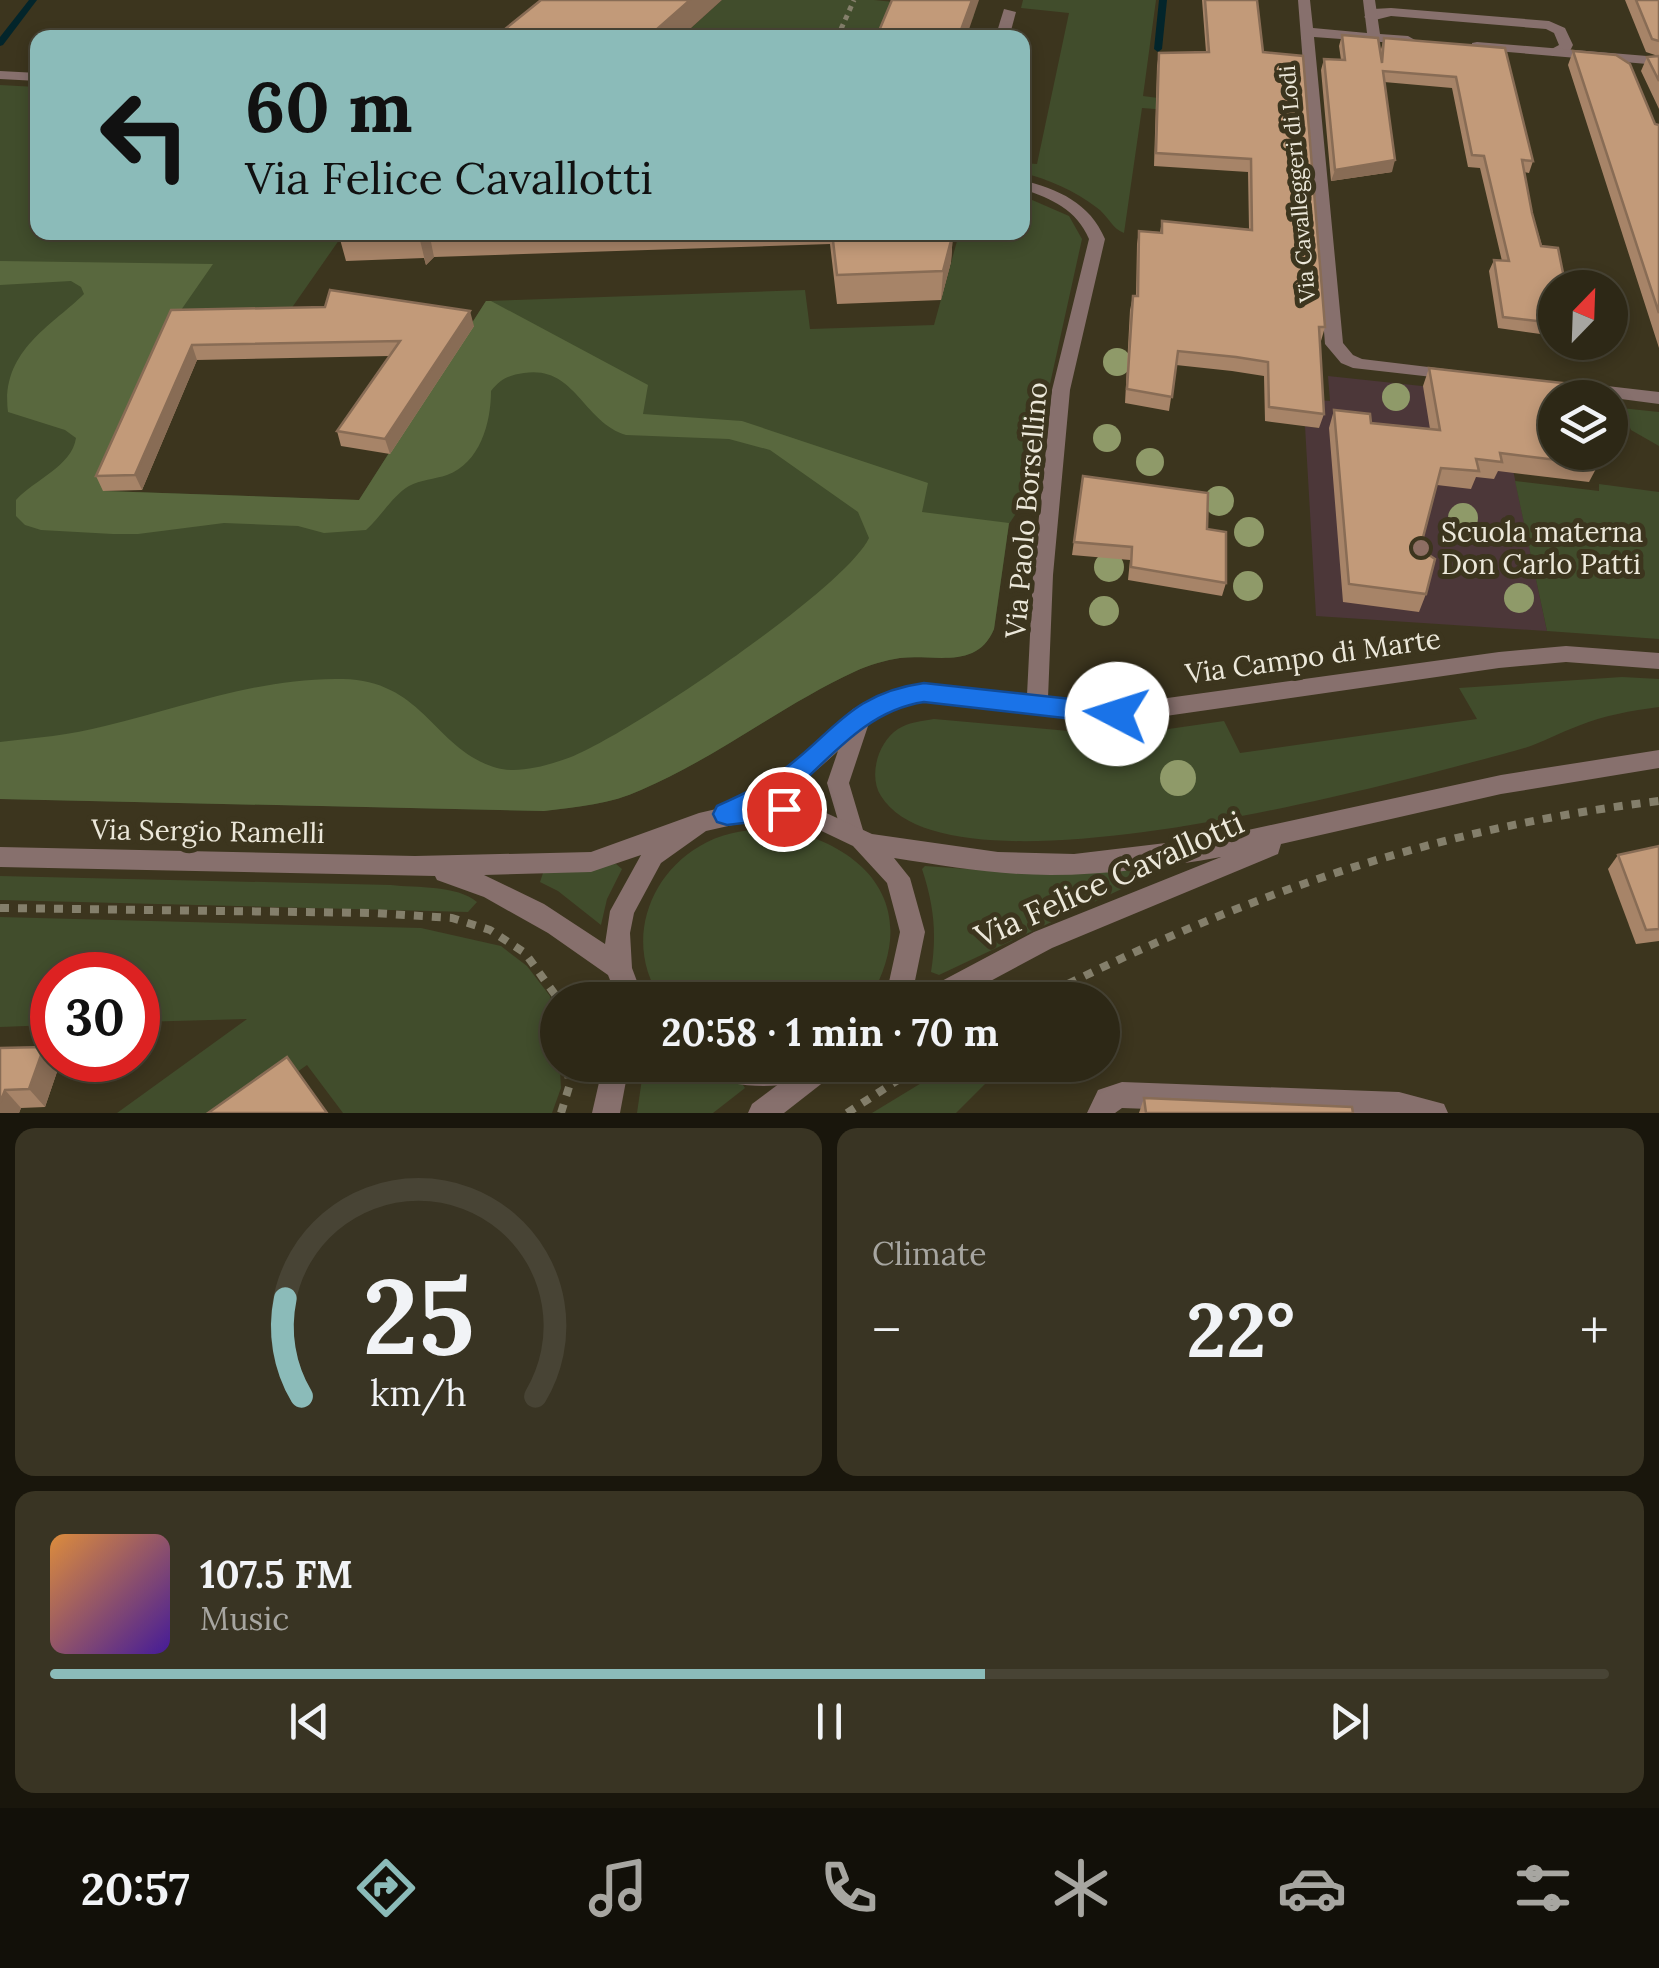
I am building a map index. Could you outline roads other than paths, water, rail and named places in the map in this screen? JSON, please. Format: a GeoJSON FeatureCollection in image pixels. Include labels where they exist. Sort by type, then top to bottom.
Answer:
{"type":"FeatureCollection","features":[{"type":"Feature","properties":{"kind":"street","name":"Via Cavalleggeri di Lodi"},"geometry":{"type":"LineString","coordinates":[[1304,0],[1334,344],[1347,359],[1375,368],[1469,378]]}},
{"type":"Feature","properties":{"kind":"street"},"geometry":{"type":"LineString","coordinates":[[1369,0],[1374,38]]}},
{"type":"Feature","properties":{"kind":"street"},"geometry":{"type":"LineString","coordinates":[[1372,18],[1383,11],[1548,25],[1560,31],[1566,46],[1553,52]]}},
{"type":"Feature","properties":{"kind":"street"},"geometry":{"type":"LineString","coordinates":[[1004,30],[1008,12]]}},
{"type":"Feature","properties":{"kind":"street"},"geometry":{"type":"LineString","coordinates":[[1307,32],[1434,42]]}},
{"type":"Feature","properties":{"kind":"street"},"geometry":{"type":"LineString","coordinates":[[1454,44],[1659,61]]}},
{"type":"Feature","properties":{"kind":"street"},"geometry":{"type":"LineString","coordinates":[[1602,56],[1623,64],[1636,77]]}},
{"type":"Feature","properties":{"kind":"street"},"geometry":{"type":"LineString","coordinates":[[0,75],[30,77]]}},
{"type":"Feature","properties":{"kind":"street","name":"Via Paolo Borsellino"},"geometry":{"type":"LineString","coordinates":[[1030,187],[1083,213],[1097,238],[1061,390],[1044,575],[1038,707]]}},
{"type":"Feature","properties":{"kind":"street"},"geometry":{"type":"LineString","coordinates":[[1628,395],[1659,398]]}},
{"type":"Feature","properties":{"kind":"street","name":"Via Campo di Marte"},"geometry":{"type":"LineString","coordinates":[[727,814],[783,784],[862,714],[897,696],[924,692],[1117,714],[1566,654],[1659,661]]}},
{"type":"Feature","properties":{"kind":"street"},"geometry":{"type":"LineString","coordinates":[[862,714],[838,784],[860,837],[892,867],[907,896],[914,926],[906,982]]}},
{"type":"Feature","properties":{"kind":"street","name":"Via Felice Cavallotti"},"geometry":{"type":"LineString","coordinates":[[623,982],[618,966],[618,926],[626,897],[653,858],[694,826],[727,814],[784,809],[819,816],[860,837],[1011,864],[1074,864],[1165,856],[1319,828],[1528,779],[1659,759]]}},
{"type":"Feature","properties":{"kind":"street","name":"Via Sergio Ramelli"},"geometry":{"type":"LineString","coordinates":[[0,857],[415,866],[592,862],[694,826]]}},
{"type":"Feature","properties":{"kind":"street","name":"Via Felice Cavallotti"},"geometry":{"type":"LineString","coordinates":[[964,982],[1043,940],[1319,828]]}},
{"type":"Feature","properties":{"kind":"street","name":"Via Sergio Ramelli"},"geometry":{"type":"LineString","coordinates":[[415,866],[500,890],[618,966]]}},
{"type":"Feature","properties":{"kind":"street"},"geometry":{"type":"LineString","coordinates":[[606,1113],[612,1082]]}},
{"type":"Feature","properties":{"kind":"street"},"geometry":{"type":"LineString","coordinates":[[762,1113],[803,1082]]}},
{"type":"Feature","properties":{"kind":"street"},"geometry":{"type":"LineString","coordinates":[[1101,1113],[1108,1099],[1122,1094],[1398,1105],[1434,1113]]}},
{"type":"Feature","properties":{"kind":"waterway"},"geometry":{"type":"LineString","coordinates":[[0,43],[33,0]]}},
{"type":"Feature","properties":{"kind":"waterway"},"geometry":{"type":"LineString","coordinates":[[1158,49],[1163,0]]}},
{"type":"Feature","properties":{"kind":"place","name":"Scuola materna Don Carlo Patti"},"geometry":{"type":"Point","coordinates":[1421,548]}}]}
